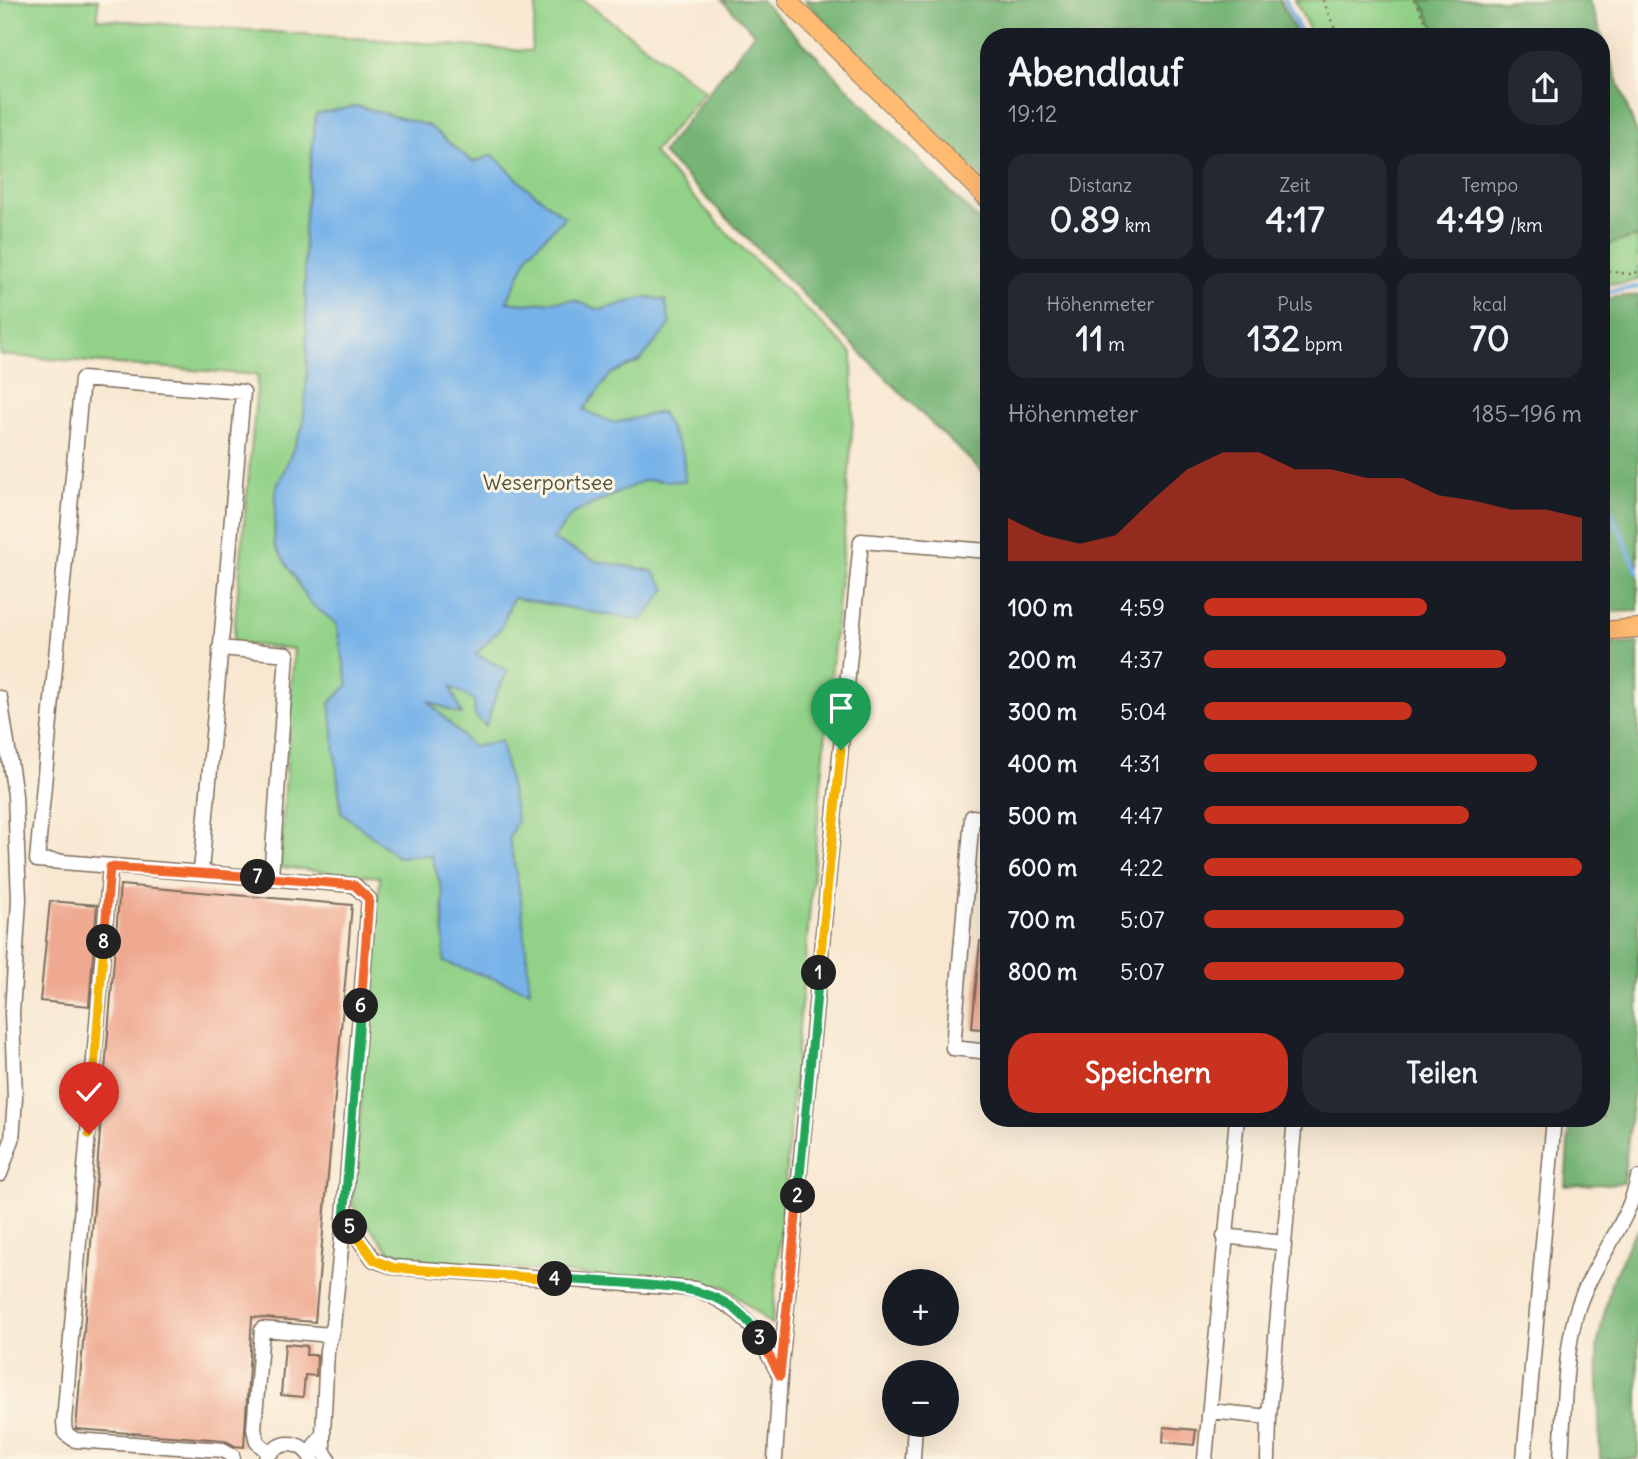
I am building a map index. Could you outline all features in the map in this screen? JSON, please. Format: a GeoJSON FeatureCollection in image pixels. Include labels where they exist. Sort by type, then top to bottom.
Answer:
{"type":"FeatureCollection","features":[{"type":"Feature","properties":{"kind":"main road"},"geometry":{"type":"LineString","coordinates":[[787,0],[980,192]]}},
{"type":"Feature","properties":{"kind":"main road"},"geometry":{"type":"LineString","coordinates":[[1610,630],[1638,628]]}},
{"type":"Feature","properties":{"kind":"street"},"geometry":{"type":"LineString","coordinates":[[201,873],[243,392],[82,379],[37,860],[110,867],[354,885],[369,899],[344,1219],[327,1350],[323,1450],[328,1459]]}},
{"type":"Feature","properties":{"kind":"street"},"geometry":{"type":"LineString","coordinates":[[775,1459],[780,1376],[861,541],[980,550]]}},
{"type":"Feature","properties":{"kind":"street"},"geometry":{"type":"LineString","coordinates":[[220,648],[287,654],[271,878]]}},
{"type":"Feature","properties":{"kind":"street"},"geometry":{"type":"LineString","coordinates":[[0,698],[15,795],[19,900],[12,1013],[15,1098],[12,1140],[0,1174]]}},
{"type":"Feature","properties":{"kind":"street"},"geometry":{"type":"LineString","coordinates":[[980,818],[972,817],[953,1048],[980,1051]]}},
{"type":"Feature","properties":{"kind":"street"},"geometry":{"type":"LineString","coordinates":[[110,867],[65,1433],[75,1440],[223,1450],[232,1455],[233,1459]]}},
{"type":"Feature","properties":{"kind":"street"},"geometry":{"type":"LineString","coordinates":[[1205,1459],[1236,1127]]}},
{"type":"Feature","properties":{"kind":"street"},"geometry":{"type":"LineString","coordinates":[[1268,1459],[1269,1417],[1294,1127]]}},
{"type":"Feature","properties":{"kind":"street"},"geometry":{"type":"LineString","coordinates":[[1524,1459],[1553,1127]]}},
{"type":"Feature","properties":{"kind":"street"},"geometry":{"type":"LineString","coordinates":[[1561,1459],[1573,1323],[1594,1270],[1627,1212],[1638,1178]]}},
{"type":"Feature","properties":{"kind":"street"},"geometry":{"type":"LineString","coordinates":[[344,1219],[374,1260],[394,1268],[696,1289],[740,1312],[757,1334],[780,1376]]}},
{"type":"Feature","properties":{"kind":"street"},"geometry":{"type":"LineString","coordinates":[[1224,1236],[1284,1243]]}},
{"type":"Feature","properties":{"kind":"street"},"geometry":{"type":"LineString","coordinates":[[323,1434],[311,1456],[296,1444],[289,1443],[275,1448],[267,1456],[257,1442],[254,1429],[262,1329],[331,1335]]}},
{"type":"Feature","properties":{"kind":"street"},"geometry":{"type":"LineString","coordinates":[[1210,1411],[1269,1417]]}},
{"type":"Feature","properties":{"kind":"street"},"geometry":{"type":"LineString","coordinates":[[913,1459],[914,1437]]}},
{"type":"Feature","properties":{"kind":"path"},"geometry":{"type":"LineString","coordinates":[[1323,0],[1334,28]]}},
{"type":"Feature","properties":{"kind":"path"},"geometry":{"type":"LineString","coordinates":[[1414,0],[1429,28]]}},
{"type":"Feature","properties":{"kind":"path"},"geometry":{"type":"LineString","coordinates":[[1610,271],[1629,274],[1638,272]]}},
{"type":"Feature","properties":{"kind":"green space","name":"Weserportsee"},"geometry":{"type":"Polygon","coordinates":[[[0,0],[98,0],[98,19],[531,51],[537,0],[583,0],[705,91],[653,153],[731,237],[852,353],[853,418],[847,501],[772,1325],[725,1286],[396,1259],[352,1205],[380,877],[280,867],[294,649],[233,643],[258,375],[0,355],[0,0]]]}},
{"type":"Feature","properties":{"kind":"green space"},"geometry":{"type":"Polygon","coordinates":[[[722,0],[761,0],[980,222],[980,469],[662,153],[754,33],[722,0]]]}},
{"type":"Feature","properties":{"kind":"green space"},"geometry":{"type":"Polygon","coordinates":[[[804,0],[1280,0],[1294,28],[980,28],[980,175],[804,0]]]}},
{"type":"Feature","properties":{"kind":"green space"},"geometry":{"type":"Polygon","coordinates":[[[1295,0],[1421,0],[1435,28],[1309,28],[1295,0]]]}},
{"type":"Feature","properties":{"kind":"green space"},"geometry":{"type":"Polygon","coordinates":[[[1421,0],[1589,0],[1599,28],[1435,28],[1421,0]]]}},
{"type":"Feature","properties":{"kind":"green space"},"geometry":{"type":"Polygon","coordinates":[[[1610,59],[1638,137],[1638,237],[1610,244],[1610,59]]]}},
{"type":"Feature","properties":{"kind":"green space"},"geometry":{"type":"Polygon","coordinates":[[[1638,237],[1638,280],[1610,283],[1610,244],[1638,237]]]}},
{"type":"Feature","properties":{"kind":"green space"},"geometry":{"type":"Polygon","coordinates":[[[1638,295],[1638,611],[1610,612],[1610,298],[1638,295]]]}},
{"type":"Feature","properties":{"kind":"green space"},"geometry":{"type":"Polygon","coordinates":[[[1638,643],[1638,1055],[1623,1183],[1565,1186],[1569,1127],[1610,1127],[1610,645],[1638,643]]]}},
{"type":"Feature","properties":{"kind":"green space"},"geometry":{"type":"Polygon","coordinates":[[[1638,1230],[1638,1459],[1600,1459],[1597,1346],[1611,1284],[1630,1240],[1638,1230]]]}},
{"type":"Feature","properties":{"kind":"water","name":"Weserportsee"},"geometry":{"type":"Polygon","coordinates":[[[358,106],[429,126],[473,162],[493,155],[525,186],[565,217],[530,252],[507,302],[524,304],[573,300],[600,310],[646,297],[665,300],[670,325],[640,361],[611,374],[584,410],[614,423],[661,412],[683,453],[685,482],[645,480],[572,514],[553,540],[596,561],[653,571],[666,589],[642,621],[513,598],[501,628],[476,654],[508,671],[496,695],[486,726],[475,716],[474,700],[451,687],[462,715],[428,701],[473,747],[501,741],[517,820],[509,838],[521,899],[530,991],[444,962],[443,893],[431,855],[398,857],[341,812],[330,703],[348,685],[336,623],[310,603],[274,544],[276,489],[303,426],[307,375],[304,228],[316,114],[358,106]]]}},
{"type":"Feature","properties":{"kind":"building"},"geometry":{"type":"Polygon","coordinates":[[[120,885],[352,905],[315,1322],[252,1317],[244,1447],[224,1440],[76,1429],[120,885]]]}},
{"type":"Feature","properties":{"kind":"building"},"geometry":{"type":"Polygon","coordinates":[[[50,901],[97,905],[89,1006],[40,1001],[50,901]]]}},
{"type":"Feature","properties":{"kind":"building"},"geometry":{"type":"Polygon","coordinates":[[[980,941],[980,1029],[972,1028],[980,941]]]}},
{"type":"Feature","properties":{"kind":"building"},"geometry":{"type":"Polygon","coordinates":[[[285,1344],[307,1346],[306,1355],[317,1355],[316,1376],[305,1375],[303,1397],[281,1395],[285,1344]]]}},
{"type":"Feature","properties":{"kind":"building"},"geometry":{"type":"Polygon","coordinates":[[[1164,1427],[1196,1430],[1194,1445],[1163,1442],[1164,1427]]]}},
{"type":"Feature","properties":{"kind":"waterway"},"geometry":{"type":"LineString","coordinates":[[1285,0],[1298,28]]}},
{"type":"Feature","properties":{"kind":"waterway"},"geometry":{"type":"LineString","coordinates":[[1610,292],[1638,287]]}},
{"type":"Feature","properties":{"kind":"waterway"},"geometry":{"type":"LineString","coordinates":[[1610,508],[1638,572]]}},
{"type":"Feature","properties":{"kind":"route"},"geometry":{"type":"LineString","coordinates":[[89,1134],[110,867],[354,885],[369,899],[344,1219],[374,1260],[394,1268],[696,1289],[740,1312],[757,1334],[780,1376],[841,750]]}}]}
